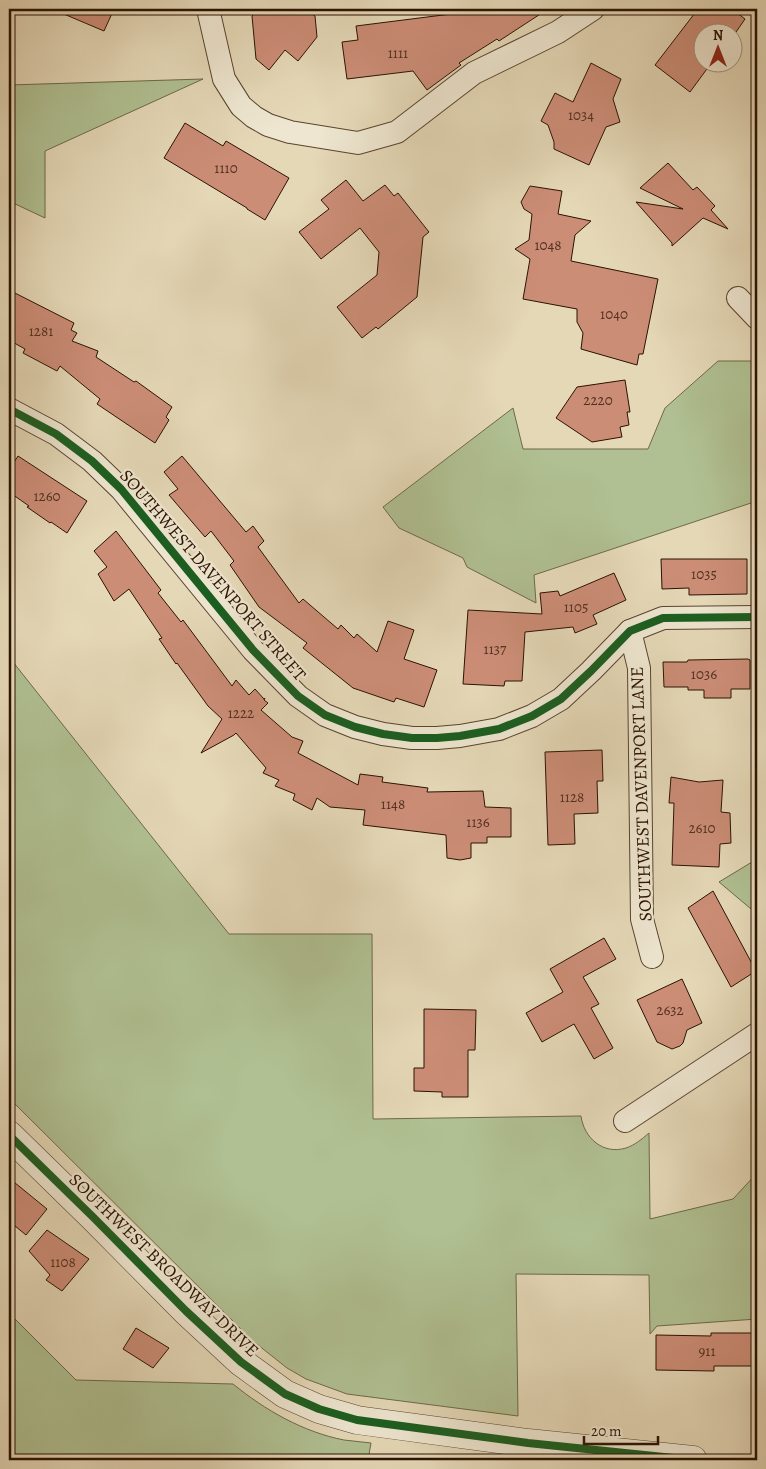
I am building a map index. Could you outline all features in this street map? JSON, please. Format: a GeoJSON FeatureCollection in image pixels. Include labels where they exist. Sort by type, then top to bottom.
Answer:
{"type":"FeatureCollection","features":[{"type":"Feature","properties":{"kind":"street"},"geometry":{"type":"LineString","coordinates":[[208,9],[224,79],[241,106],[268,126],[290,132],[358,143],[397,132],[474,73],[558,32],[593,9]]}},
{"type":"Feature","properties":{"kind":"street"},"geometry":{"type":"LineString","coordinates":[[738,298],[757,318]]}},
{"type":"Feature","properties":{"kind":"street","name":"SOUTHWEST DAVENPORT STREET"},"geometry":{"type":"LineString","coordinates":[[9,410],[56,434],[92,461],[121,488],[253,650],[298,696],[325,714],[355,726],[383,734],[412,738],[437,738],[498,729],[532,716],[561,699],[630,631],[663,618],[757,617]]}},
{"type":"Feature","properties":{"kind":"street","name":"SOUTHWEST DAVENPORT LANE"},"geometry":{"type":"LineString","coordinates":[[630,631],[639,668],[642,919],[652,957]]}},
{"type":"Feature","properties":{"kind":"street"},"geometry":{"type":"LineString","coordinates":[[625,1121],[757,1034]]}},
{"type":"Feature","properties":{"kind":"street","name":"SOUTHWEST BROADWAY DRIVE"},"geometry":{"type":"LineString","coordinates":[[9,1135],[193,1318],[241,1362],[291,1397],[357,1420],[528,1443],[693,1460]]}},
{"type":"Feature","properties":{"kind":"green space"},"geometry":{"type":"Polygon","coordinates":[[[203,79],[45,151],[45,218],[9,201],[9,85],[203,79]]]}},
{"type":"Feature","properties":{"kind":"green space"},"geometry":{"type":"Polygon","coordinates":[[[718,361],[757,361],[757,501],[534,575],[536,603],[467,567],[463,558],[399,528],[383,507],[513,408],[523,449],[648,449],[665,408],[718,361]]]}},
{"type":"Feature","properties":{"kind":"green space"},"geometry":{"type":"Polygon","coordinates":[[[9,657],[229,934],[372,934],[373,1119],[581,1116],[590,1138],[602,1147],[618,1150],[632,1145],[649,1133],[650,1219],[733,1199],[757,1173],[757,1319],[657,1326],[650,1334],[649,1275],[516,1274],[518,1416],[347,1394],[306,1379],[287,1368],[253,1341],[9,1098],[9,657]]]}},
{"type":"Feature","properties":{"kind":"green space"},"geometry":{"type":"Polygon","coordinates":[[[757,818],[757,914],[719,882],[752,862],[757,818]]]}},
{"type":"Feature","properties":{"kind":"green space"},"geometry":{"type":"Polygon","coordinates":[[[9,1313],[76,1380],[233,1384],[258,1403],[299,1426],[344,1440],[371,1443],[368,1460],[9,1460],[9,1313]]]}},
{"type":"Feature","properties":{"kind":"building"},"geometry":{"type":"Polygon","coordinates":[[[52,9],[114,9],[104,31],[52,9]]]}},
{"type":"Feature","properties":{"kind":"building"},"geometry":{"type":"Polygon","coordinates":[[[258,9],[306,9],[315,16],[317,37],[298,61],[285,50],[269,70],[256,59],[252,16],[258,9]]]}},
{"type":"Feature","properties":{"kind":"building"},"geometry":{"type":"Polygon","coordinates":[[[447,9],[548,9],[499,41],[497,39],[459,63],[461,65],[427,90],[413,71],[347,79],[342,42],[358,40],[356,26],[451,14],[447,9]]]}},
{"type":"Feature","properties":{"kind":"building"},"geometry":{"type":"Polygon","coordinates":[[[698,9],[732,9],[745,19],[743,22],[694,22],[694,72],[705,72],[690,92],[655,65],[698,9]]]}},
{"type":"Feature","properties":{"kind":"building"},"geometry":{"type":"Polygon","coordinates":[[[591,63],[621,79],[613,99],[620,122],[606,127],[589,165],[554,149],[554,142],[548,125],[541,121],[555,93],[573,102],[591,63]]]}},
{"type":"Feature","properties":{"kind":"building"},"geometry":{"type":"Polygon","coordinates":[[[185,123],[223,146],[226,141],[289,178],[265,220],[164,158],[185,123]]]}},
{"type":"Feature","properties":{"kind":"building"},"geometry":{"type":"Polygon","coordinates":[[[668,163],[693,190],[697,187],[715,206],[711,210],[728,229],[703,218],[672,246],[672,243],[636,202],[683,209],[640,188],[668,163]]]}},
{"type":"Feature","properties":{"kind":"building"},"geometry":{"type":"Polygon","coordinates":[[[346,180],[363,201],[385,185],[394,196],[398,193],[429,232],[423,237],[417,297],[378,329],[376,327],[362,338],[337,307],[377,275],[379,252],[360,228],[321,259],[299,232],[329,209],[321,200],[346,180]]]}},
{"type":"Feature","properties":{"kind":"building"},"geometry":{"type":"Polygon","coordinates":[[[530,186],[562,191],[558,214],[591,221],[575,235],[571,261],[658,279],[643,354],[639,354],[637,365],[581,349],[583,333],[577,322],[577,309],[523,299],[530,259],[515,249],[529,240],[532,214],[524,209],[521,202],[530,186]]]}},
{"type":"Feature","properties":{"kind":"building"},"geometry":{"type":"Polygon","coordinates":[[[9,290],[74,323],[71,330],[77,333],[72,341],[98,351],[96,357],[134,382],[136,381],[172,407],[166,417],[169,420],[155,443],[97,404],[100,399],[60,366],[57,371],[23,353],[25,349],[9,340],[9,290]]]}},
{"type":"Feature","properties":{"kind":"building"},"geometry":{"type":"Polygon","coordinates":[[[625,380],[630,412],[627,412],[629,425],[620,427],[622,437],[592,442],[556,418],[577,387],[625,380]]]}},
{"type":"Feature","properties":{"kind":"building"},"geometry":{"type":"Polygon","coordinates":[[[18,456],[87,501],[67,533],[27,507],[29,506],[9,492],[9,470],[18,456]]]}},
{"type":"Feature","properties":{"kind":"building"},"geometry":{"type":"Polygon","coordinates":[[[182,456],[246,532],[253,526],[264,541],[258,547],[299,603],[303,599],[338,629],[341,625],[354,638],[357,634],[377,652],[388,621],[414,630],[404,659],[437,670],[424,707],[396,698],[394,702],[353,688],[303,648],[307,643],[259,607],[230,565],[234,561],[211,531],[205,537],[169,495],[178,489],[164,472],[182,456]]]}},
{"type":"Feature","properties":{"kind":"building"},"geometry":{"type":"Polygon","coordinates":[[[116,531],[161,590],[158,593],[181,622],[183,620],[232,686],[236,680],[249,695],[255,689],[268,703],[261,710],[292,737],[303,741],[298,753],[358,785],[360,774],[383,777],[382,782],[428,788],[427,792],[483,791],[485,807],[511,808],[511,837],[487,837],[487,843],[471,843],[471,858],[460,860],[447,858],[446,835],[363,825],[365,810],[330,807],[317,798],[312,810],[293,800],[295,794],[275,786],[279,780],[263,773],[266,768],[236,733],[201,753],[222,719],[208,706],[176,664],[159,639],[162,638],[129,589],[114,601],[98,574],[107,567],[94,551],[116,531]]]}},
{"type":"Feature","properties":{"kind":"building"},"geometry":{"type":"Polygon","coordinates":[[[661,559],[747,559],[747,594],[689,595],[689,588],[662,589],[661,559]]]}},
{"type":"Feature","properties":{"kind":"building"},"geometry":{"type":"Polygon","coordinates":[[[614,573],[626,600],[593,615],[597,624],[575,633],[573,627],[525,632],[522,681],[505,681],[504,686],[463,684],[468,610],[542,614],[540,593],[558,591],[560,596],[614,573]]]}},
{"type":"Feature","properties":{"kind":"building"},"geometry":{"type":"Polygon","coordinates":[[[750,660],[750,689],[731,689],[731,698],[704,698],[704,690],[688,690],[688,687],[664,687],[663,662],[750,660]]]}},
{"type":"Feature","properties":{"kind":"building"},"geometry":{"type":"Polygon","coordinates":[[[602,750],[603,781],[597,781],[598,813],[574,814],[575,844],[548,845],[545,752],[602,750]]]}},
{"type":"Feature","properties":{"kind":"building"},"geometry":{"type":"Polygon","coordinates":[[[671,777],[699,782],[723,780],[721,812],[730,813],[731,843],[720,844],[719,867],[672,865],[674,803],[669,803],[671,777]]]}},
{"type":"Feature","properties":{"kind":"building"},"geometry":{"type":"Polygon","coordinates":[[[713,891],[756,971],[731,987],[688,908],[713,891]]]}},
{"type":"Feature","properties":{"kind":"building"},"geometry":{"type":"Polygon","coordinates":[[[604,938],[616,959],[583,977],[599,1004],[591,1008],[613,1048],[594,1059],[574,1024],[542,1042],[526,1013],[563,992],[550,969],[604,938]]]}},
{"type":"Feature","properties":{"kind":"building"},"geometry":{"type":"Polygon","coordinates":[[[682,979],[702,1023],[687,1030],[683,1043],[672,1049],[657,1042],[637,1000],[682,979]]]}},
{"type":"Feature","properties":{"kind":"building"},"geometry":{"type":"Polygon","coordinates":[[[424,1009],[476,1010],[475,1050],[468,1050],[468,1097],[442,1097],[442,1092],[414,1091],[414,1068],[424,1068],[424,1009]]]}},
{"type":"Feature","properties":{"kind":"building"},"geometry":{"type":"Polygon","coordinates":[[[9,1178],[47,1209],[26,1235],[9,1221],[9,1178]]]}},
{"type":"Feature","properties":{"kind":"building"},"geometry":{"type":"Polygon","coordinates":[[[47,1230],[89,1259],[62,1291],[46,1280],[50,1275],[29,1251],[47,1230]]]}},
{"type":"Feature","properties":{"kind":"building"},"geometry":{"type":"Polygon","coordinates":[[[136,1328],[169,1348],[153,1368],[123,1349],[136,1328]]]}},
{"type":"Feature","properties":{"kind":"building"},"geometry":{"type":"Polygon","coordinates":[[[711,1333],[757,1333],[757,1366],[714,1366],[714,1371],[656,1370],[656,1335],[711,1336],[711,1333]]]}},
{"type":"Feature","properties":{"kind":"cycle path"},"geometry":{"type":"LineString","coordinates":[[9,409],[56,434],[92,461],[121,489],[253,650],[298,696],[325,715],[355,727],[383,734],[412,738],[460,736],[499,729],[532,716],[561,699],[630,631],[663,618],[757,617]]}},
{"type":"Feature","properties":{"kind":"cycle path"},"geometry":{"type":"LineString","coordinates":[[9,1135],[186,1311],[241,1362],[285,1394],[319,1409],[357,1420],[528,1443],[693,1460]]}}]}
